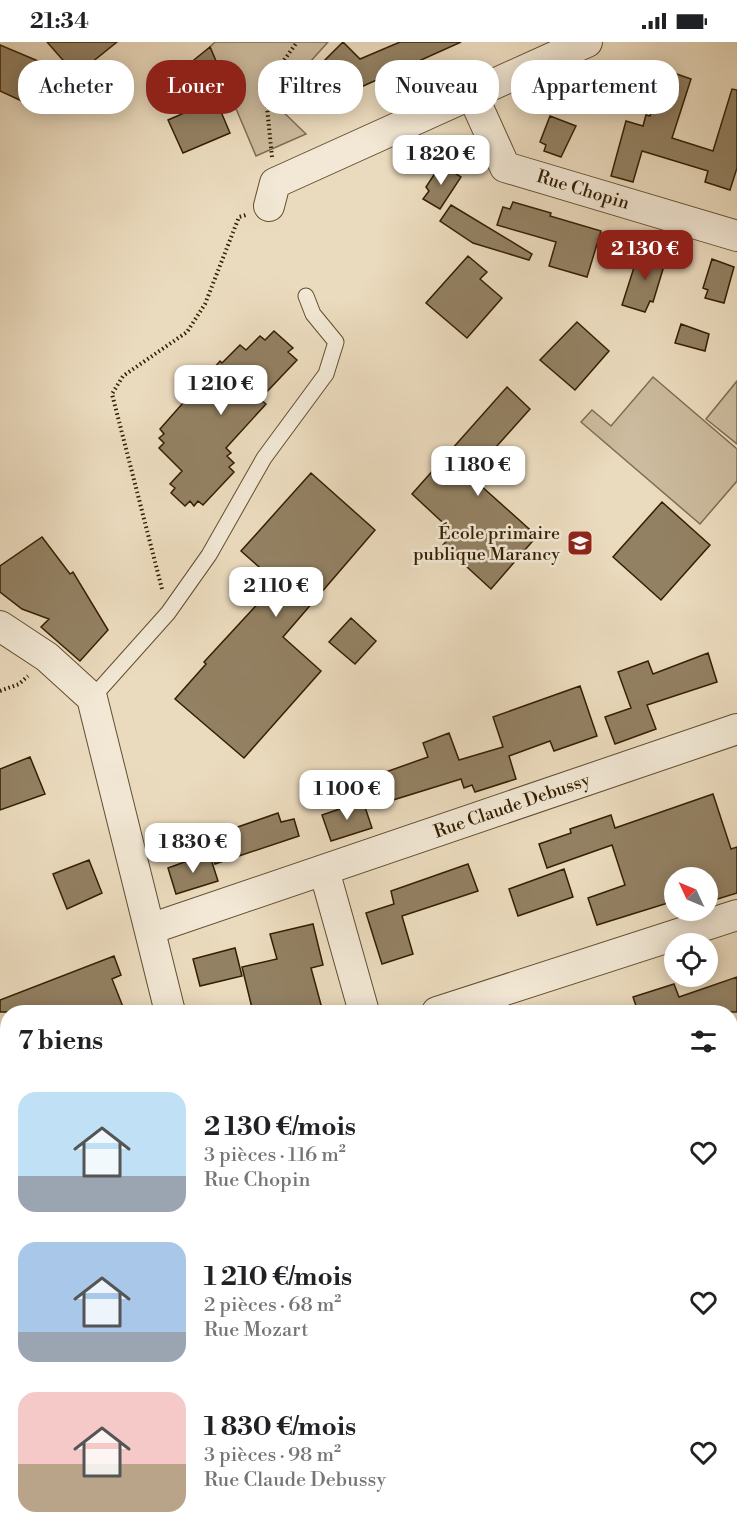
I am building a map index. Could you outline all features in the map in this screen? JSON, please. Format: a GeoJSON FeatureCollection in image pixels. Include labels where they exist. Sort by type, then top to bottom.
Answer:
{"type":"FeatureCollection","features":[{"type":"Feature","properties":{"kind":"street"},"geometry":{"type":"LineString","coordinates":[[499,81],[587,42]]}},
{"type":"Feature","properties":{"kind":"street"},"geometry":{"type":"LineString","coordinates":[[272,195],[432,114]]}},
{"type":"Feature","properties":{"kind":"street","name":"Rue Chopin"},"geometry":{"type":"LineString","coordinates":[[480,114],[505,166],[737,236]]}},
{"type":"Feature","properties":{"kind":"street"},"geometry":{"type":"LineString","coordinates":[[0,626],[48,657],[92,699],[168,1005]]}},
{"type":"Feature","properties":{"kind":"street","name":"Rue Claude Debussy"},"geometry":{"type":"LineString","coordinates":[[150,929],[737,729]]}},
{"type":"Feature","properties":{"kind":"street"},"geometry":{"type":"LineString","coordinates":[[324,870],[362,1005]]}},
{"type":"Feature","properties":{"kind":"street"},"geometry":{"type":"LineString","coordinates":[[459,1005],[737,915]]}},
{"type":"Feature","properties":{"kind":"lane"},"geometry":{"type":"LineString","coordinates":[[92,699],[168,613],[209,555],[264,458],[326,374],[336,342],[313,314],[306,296]]}},
{"type":"Feature","properties":{"kind":"path"},"geometry":{"type":"LineString","coordinates":[[168,613],[112,394],[123,376],[187,332],[205,304],[239,217],[272,195],[265,87],[297,42]]}},
{"type":"Feature","properties":{"kind":"shaded area"},"geometry":{"type":"Polygon","coordinates":[[[215,42],[328,42],[312,60],[258,60],[258,114],[285,114],[306,134],[256,156],[238,114],[246,114],[246,60],[215,60],[210,47],[215,42]]]}},
{"type":"Feature","properties":{"kind":"shaded area"},"geometry":{"type":"Polygon","coordinates":[[[653,377],[737,449],[737,481],[700,524],[581,422],[592,410],[611,426],[653,377]]]}},
{"type":"Feature","properties":{"kind":"shaded area"},"geometry":{"type":"Polygon","coordinates":[[[737,381],[737,444],[706,419],[737,381]]]}},
{"type":"Feature","properties":{"kind":"building"},"geometry":{"type":"Polygon","coordinates":[[[47,42],[117,42],[95,60],[63,60],[47,42]]]}},
{"type":"Feature","properties":{"kind":"building"},"geometry":{"type":"Polygon","coordinates":[[[343,42],[360,59],[400,42],[461,42],[421,60],[375,60],[375,81],[363,86],[363,60],[325,60],[343,42]]]}},
{"type":"Feature","properties":{"kind":"building"},"geometry":{"type":"Polygon","coordinates":[[[0,45],[36,60],[18,60],[18,99],[0,91],[0,45]]]}},
{"type":"Feature","properties":{"kind":"building"},"geometry":{"type":"Polygon","coordinates":[[[210,47],[216,60],[194,60],[210,47]]]}},
{"type":"Feature","properties":{"kind":"building"},"geometry":{"type":"Polygon","coordinates":[[[679,75],[691,79],[672,138],[713,151],[732,89],[737,90],[737,168],[730,190],[705,182],[708,171],[642,151],[633,182],[611,176],[626,121],[643,126],[646,115],[650,116],[651,114],[679,114],[679,75]]]}},
{"type":"Feature","properties":{"kind":"building"},"geometry":{"type":"Polygon","coordinates":[[[182,114],[222,114],[230,133],[183,153],[168,120],[182,114]]]}},
{"type":"Feature","properties":{"kind":"building"},"geometry":{"type":"Polygon","coordinates":[[[550,116],[576,126],[561,157],[544,151],[546,145],[540,142],[550,116]]]}},
{"type":"Feature","properties":{"kind":"building"},"geometry":{"type":"Polygon","coordinates":[[[441,164],[461,177],[440,209],[423,199],[429,191],[426,187],[441,164]]]}},
{"type":"Feature","properties":{"kind":"building"},"geometry":{"type":"Polygon","coordinates":[[[513,202],[601,231],[587,277],[549,266],[556,242],[497,225],[503,207],[510,209],[513,202]]]}},
{"type":"Feature","properties":{"kind":"building"},"geometry":{"type":"Polygon","coordinates":[[[451,205],[532,254],[529,260],[473,243],[440,221],[451,205]]]}},
{"type":"Feature","properties":{"kind":"building"},"geometry":{"type":"Polygon","coordinates":[[[648,250],[667,256],[653,302],[650,301],[645,312],[622,305],[638,255],[645,257],[648,250]]]}},
{"type":"Feature","properties":{"kind":"building"},"geometry":{"type":"Polygon","coordinates":[[[468,256],[487,272],[480,279],[502,298],[467,338],[426,303],[468,256]]]}},
{"type":"Feature","properties":{"kind":"building"},"geometry":{"type":"Polygon","coordinates":[[[712,259],[734,267],[724,303],[705,298],[708,290],[703,288],[712,259]]]}},
{"type":"Feature","properties":{"kind":"building"},"geometry":{"type":"Polygon","coordinates":[[[577,322],[609,351],[575,390],[540,360],[577,322]]]}},
{"type":"Feature","properties":{"kind":"building"},"geometry":{"type":"Polygon","coordinates":[[[681,324],[709,334],[705,351],[675,343],[681,324]]]}},
{"type":"Feature","properties":{"kind":"building"},"geometry":{"type":"Polygon","coordinates":[[[274,331],[293,348],[288,352],[297,360],[260,399],[266,404],[226,448],[231,453],[227,456],[234,463],[229,467],[234,472],[203,505],[198,501],[194,506],[190,501],[185,506],[171,493],[175,488],[170,484],[182,471],[159,448],[164,443],[159,438],[164,434],[160,429],[220,361],[222,363],[240,345],[246,350],[260,336],[265,340],[274,331]]]}},
{"type":"Feature","properties":{"kind":"building"},"geometry":{"type":"Polygon","coordinates":[[[507,387],[530,409],[470,476],[537,536],[491,589],[443,545],[454,533],[412,494],[507,387]]]}},
{"type":"Feature","properties":{"kind":"building"},"geometry":{"type":"Polygon","coordinates":[[[311,473],[375,530],[283,637],[321,671],[244,758],[175,699],[206,664],[204,662],[277,583],[241,551],[311,473]]]}},
{"type":"Feature","properties":{"kind":"building"},"geometry":{"type":"Polygon","coordinates":[[[662,502],[710,545],[661,600],[613,557],[662,502]]]}},
{"type":"Feature","properties":{"kind":"building"},"geometry":{"type":"Polygon","coordinates":[[[42,537],[70,574],[73,572],[108,630],[80,661],[41,627],[49,619],[22,609],[0,592],[0,566],[42,537]]]}},
{"type":"Feature","properties":{"kind":"building"},"geometry":{"type":"Polygon","coordinates":[[[351,618],[376,641],[355,664],[329,642],[351,618]]]}},
{"type":"Feature","properties":{"kind":"building"},"geometry":{"type":"Polygon","coordinates":[[[708,653],[717,682],[647,705],[656,729],[615,744],[605,717],[631,708],[618,672],[648,661],[653,674],[708,653]]]}},
{"type":"Feature","properties":{"kind":"building"},"geometry":{"type":"Polygon","coordinates":[[[580,686],[597,736],[554,751],[550,741],[509,756],[516,779],[475,792],[472,785],[464,788],[461,779],[393,800],[383,773],[428,757],[423,743],[449,733],[459,760],[503,747],[493,717],[580,686]]]}},
{"type":"Feature","properties":{"kind":"building"},"geometry":{"type":"Polygon","coordinates":[[[30,757],[45,794],[0,810],[0,769],[30,757]]]}},
{"type":"Feature","properties":{"kind":"building"},"geometry":{"type":"Polygon","coordinates":[[[713,794],[731,849],[737,847],[737,893],[718,899],[718,867],[664,867],[664,904],[597,925],[588,898],[625,885],[612,845],[547,868],[539,844],[571,833],[570,829],[611,815],[615,828],[713,794]]]}},
{"type":"Feature","properties":{"kind":"building"},"geometry":{"type":"Polygon","coordinates":[[[363,801],[372,828],[331,841],[322,815],[363,801]]]}},
{"type":"Feature","properties":{"kind":"building"},"geometry":{"type":"Polygon","coordinates":[[[278,813],[281,822],[294,819],[299,836],[215,864],[206,838],[278,813]]]}},
{"type":"Feature","properties":{"kind":"building"},"geometry":{"type":"Polygon","coordinates":[[[209,853],[218,881],[176,894],[168,868],[209,853]]]}},
{"type":"Feature","properties":{"kind":"building"},"geometry":{"type":"Polygon","coordinates":[[[89,860],[102,893],[67,909],[53,874],[89,860]]]}},
{"type":"Feature","properties":{"kind":"building"},"geometry":{"type":"Polygon","coordinates":[[[468,864],[478,891],[402,916],[413,954],[382,964],[366,913],[394,904],[391,891],[468,864]]]}},
{"type":"Feature","properties":{"kind":"building"},"geometry":{"type":"Polygon","coordinates":[[[564,869],[573,897],[518,916],[509,889],[564,869]]]}},
{"type":"Feature","properties":{"kind":"building"},"geometry":{"type":"Polygon","coordinates":[[[313,924],[323,965],[311,968],[321,1005],[251,1005],[242,967],[277,959],[270,934],[313,924]]]}},
{"type":"Feature","properties":{"kind":"building"},"geometry":{"type":"Polygon","coordinates":[[[235,948],[242,976],[200,986],[193,959],[235,948]]]}},
{"type":"Feature","properties":{"kind":"building"},"geometry":{"type":"Polygon","coordinates":[[[114,956],[121,975],[112,979],[122,1005],[0,1005],[0,1000],[114,956]]]}},
{"type":"Feature","properties":{"kind":"building"},"geometry":{"type":"Polygon","coordinates":[[[737,977],[737,1005],[636,1005],[633,997],[665,987],[675,987],[679,997],[708,987],[718,987],[718,984],[737,977]]]}},
{"type":"Feature","properties":{"kind":"place","name":"École primaire publique Marancy"},"geometry":{"type":"Point","coordinates":[580,543]}}]}
